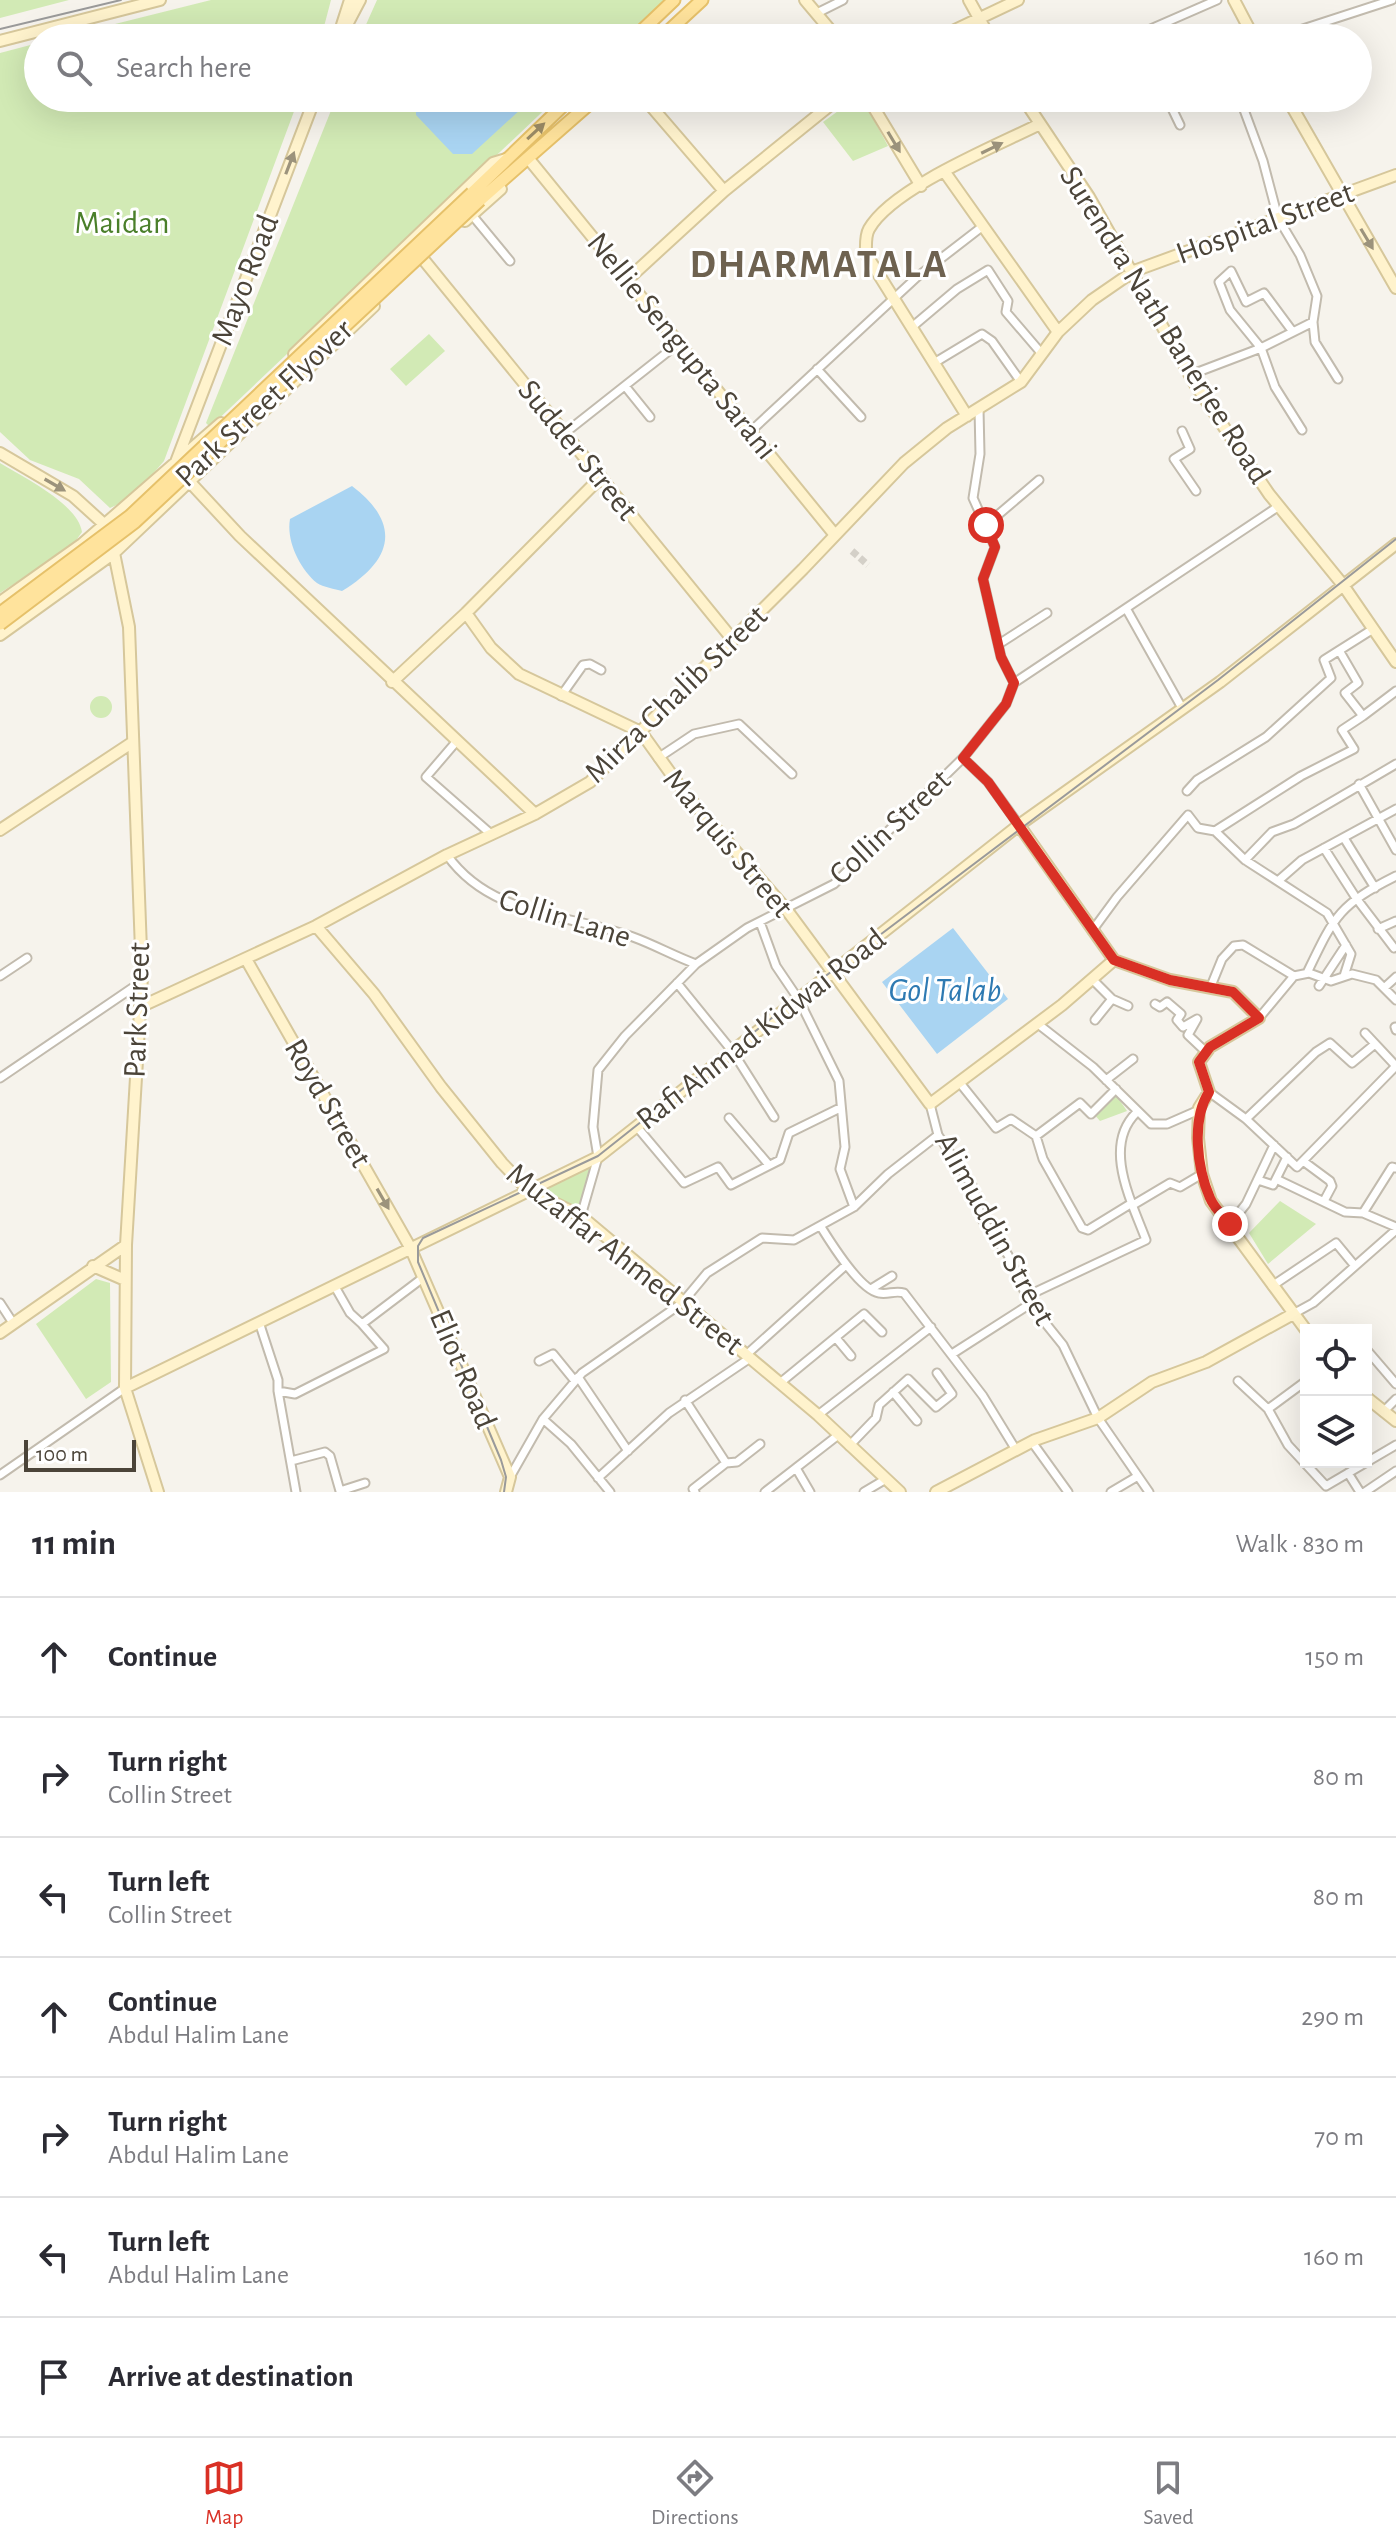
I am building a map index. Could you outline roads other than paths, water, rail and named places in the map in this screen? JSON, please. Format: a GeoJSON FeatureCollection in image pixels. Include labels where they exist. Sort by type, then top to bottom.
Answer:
{"type":"FeatureCollection","features":[{"type":"Feature","properties":{"kind":"main road"},"geometry":{"type":"LineString","coordinates":[[66,24],[160,0]]}},
{"type":"Feature","properties":{"kind":"main road"},"geometry":{"type":"LineString","coordinates":[[343,24],[350,0]]}},
{"type":"Feature","properties":{"kind":"main road"},"geometry":{"type":"LineString","coordinates":[[347,24],[360,0]]}},
{"type":"Feature","properties":{"kind":"main road"},"geometry":{"type":"LineString","coordinates":[[649,24],[674,0]]}},
{"type":"Feature","properties":{"kind":"main road"},"geometry":{"type":"LineString","coordinates":[[676,24],[702,0]]}},
{"type":"Feature","properties":{"kind":"main road"},"geometry":{"type":"LineString","coordinates":[[805,0],[826,24]]}},
{"type":"Feature","properties":{"kind":"main road"},"geometry":{"type":"LineString","coordinates":[[969,0],[982,24]]}},
{"type":"Feature","properties":{"kind":"main road"},"geometry":{"type":"LineString","coordinates":[[965,24],[1018,0]]}},
{"type":"Feature","properties":{"kind":"main road"},"geometry":{"type":"LineString","coordinates":[[1234,0],[1247,24]]}},
{"type":"Feature","properties":{"kind":"main road"},"geometry":{"type":"LineString","coordinates":[[0,41],[24,35]]}},
{"type":"Feature","properties":{"kind":"main road","name":"Mayo Road"},"geometry":{"type":"LineString","coordinates":[[176,463],[310,112]]}},
{"type":"Feature","properties":{"kind":"main road","name":"Park Street Flyover"},"geometry":{"type":"LineString","coordinates":[[0,624],[146,513],[476,197],[506,159],[556,112]]}},
{"type":"Feature","properties":{"kind":"main road","name":"Park Street Flyover"},"geometry":{"type":"LineString","coordinates":[[0,613],[130,516],[476,197],[516,168],[580,112]]}},
{"type":"Feature","properties":{"kind":"main road"},"geometry":{"type":"LineString","coordinates":[[656,112],[724,191]]}},
{"type":"Feature","properties":{"kind":"main road"},"geometry":{"type":"LineString","coordinates":[[627,280],[724,191],[822,112]]}},
{"type":"Feature","properties":{"kind":"main road"},"geometry":{"type":"LineString","coordinates":[[876,112],[921,186]]}},
{"type":"Feature","properties":{"kind":"main road","name":"Surendra Nath Banerjee Road"},"geometry":{"type":"LineString","coordinates":[[1032,112],[1134,271],[1190,375],[1279,506],[1316,556],[1343,585],[1396,662]]}},
{"type":"Feature","properties":{"kind":"main road"},"geometry":{"type":"LineString","coordinates":[[1295,112],[1396,288]]}},
{"type":"Feature","properties":{"kind":"main road"},"geometry":{"type":"LineString","coordinates":[[967,416],[866,254],[866,233],[881,213],[944,171],[1040,124]]}},
{"type":"Feature","properties":{"kind":"main road","name":"Nellie Sengupta Sarani"},"geometry":{"type":"LineString","coordinates":[[528,158],[835,535]]}},
{"type":"Feature","properties":{"kind":"main road"},"geometry":{"type":"LineString","coordinates":[[0,602],[105,525],[176,463],[493,163],[506,159]]}},
{"type":"Feature","properties":{"kind":"main road"},"geometry":{"type":"LineString","coordinates":[[0,635],[114,553],[510,180],[516,168]]}},
{"type":"Feature","properties":{"kind":"main road"},"geometry":{"type":"LineString","coordinates":[[944,171],[1058,332]]}},
{"type":"Feature","properties":{"kind":"main road","name":"Hospital Street"},"geometry":{"type":"LineString","coordinates":[[1134,271],[1396,175]]}},
{"type":"Feature","properties":{"kind":"main road","name":"Sudder Street"},"geometry":{"type":"LineString","coordinates":[[423,259],[733,640]]}},
{"type":"Feature","properties":{"kind":"main road","name":"Mirza Ghalib Street"},"geometry":{"type":"LineString","coordinates":[[140,1007],[316,926],[447,855],[535,814],[590,782],[904,463],[967,416],[1021,382],[1058,332],[1092,300],[1134,271]]}},
{"type":"Feature","properties":{"kind":"main road"},"geometry":{"type":"LineString","coordinates":[[0,453],[73,496],[105,525]]}},
{"type":"Feature","properties":{"kind":"main road"},"geometry":{"type":"LineString","coordinates":[[176,463],[240,536],[535,814]]}},
{"type":"Feature","properties":{"kind":"main road"},"geometry":{"type":"LineString","coordinates":[[392,682],[466,613],[601,477]]}},
{"type":"Feature","properties":{"kind":"main road","name":"Park Street"},"geometry":{"type":"LineString","coordinates":[[105,525],[129,627],[141,982],[126,1245],[125,1388],[158,1492]]}},
{"type":"Feature","properties":{"kind":"main road","name":"Rafi Ahmad Kidwai Road"},"geometry":{"type":"LineString","coordinates":[[125,1388],[598,1157],[1019,825],[1182,708],[1396,544]]}},
{"type":"Feature","properties":{"kind":"main road"},"geometry":{"type":"LineString","coordinates":[[466,613],[503,660],[536,685],[641,732]]}},
{"type":"Feature","properties":{"kind":"main road","name":"Marquis Street"},"geometry":{"type":"LineString","coordinates":[[641,732],[658,758],[786,909],[830,974]]}},
{"type":"Feature","properties":{"kind":"main road"},"geometry":{"type":"LineString","coordinates":[[0,830],[133,742]]}},
{"type":"Feature","properties":{"kind":"main road"},"geometry":{"type":"LineString","coordinates":[[1019,825],[1114,960],[1170,980],[1233,992],[1259,1018],[1206,1052],[1199,1062],[1209,1092],[1199,1110],[1202,1174],[1211,1201],[1301,1324]]}},
{"type":"Feature","properties":{"kind":"main road","name":"Muzaffar Ahmed Street"},"geometry":{"type":"LineString","coordinates":[[316,926],[374,994],[441,1087],[502,1163],[528,1190],[581,1216],[818,1415],[900,1492]]}},
{"type":"Feature","properties":{"kind":"main road","name":"Royd Street"},"geometry":{"type":"LineString","coordinates":[[246,959],[410,1247]]}},
{"type":"Feature","properties":{"kind":"main road"},"geometry":{"type":"LineString","coordinates":[[930,1104],[1038,1024],[1114,960]]}},
{"type":"Feature","properties":{"kind":"main road","name":"Alimuddin Street"},"geometry":{"type":"LineString","coordinates":[[830,974],[930,1104]]}},
{"type":"Feature","properties":{"kind":"main road"},"geometry":{"type":"LineString","coordinates":[[0,1333],[126,1245]]}},
{"type":"Feature","properties":{"kind":"main road","name":"Eliot Road"},"geometry":{"type":"LineString","coordinates":[[410,1247],[510,1477]]}},
{"type":"Feature","properties":{"kind":"main road"},"geometry":{"type":"LineString","coordinates":[[93,1266],[125,1280]]}},
{"type":"Feature","properties":{"kind":"main road"},"geometry":{"type":"LineString","coordinates":[[936,1492],[1032,1442],[1098,1418],[1152,1382],[1206,1362],[1293,1314]]}},
{"type":"Feature","properties":{"kind":"main road"},"geometry":{"type":"LineString","coordinates":[[1372,1402],[1396,1421]]}},
{"type":"Feature","properties":{"kind":"main road"},"geometry":{"type":"LineString","coordinates":[[506,1492],[510,1477]]}},
{"type":"Feature","properties":{"kind":"street"},"geometry":{"type":"LineString","coordinates":[[817,13],[843,0]]}},
{"type":"Feature","properties":{"kind":"street"},"geometry":{"type":"LineString","coordinates":[[1166,24],[1217,0]]}},
{"type":"Feature","properties":{"kind":"street"},"geometry":{"type":"LineString","coordinates":[[1318,24],[1392,0]]}},
{"type":"Feature","properties":{"kind":"street"},"geometry":{"type":"LineString","coordinates":[[1174,112],[1180,125]]}},
{"type":"Feature","properties":{"kind":"street"},"geometry":{"type":"LineString","coordinates":[[1245,112],[1278,218],[1305,263],[1317,296],[1313,322],[1315,342],[1338,379]]}},
{"type":"Feature","properties":{"kind":"street"},"geometry":{"type":"LineString","coordinates":[[472,215],[510,261]]}},
{"type":"Feature","properties":{"kind":"street"},"geometry":{"type":"LineString","coordinates":[[751,431],[894,299],[983,226]]}},
{"type":"Feature","properties":{"kind":"street"},"geometry":{"type":"LineString","coordinates":[[912,327],[957,289],[988,270],[1008,301],[1006,312],[1042,354]]}},
{"type":"Feature","properties":{"kind":"street"},"geometry":{"type":"LineString","coordinates":[[1293,332],[1264,293],[1246,302],[1231,271],[1219,282],[1230,310],[1261,348],[1275,387],[1302,430]]}},
{"type":"Feature","properties":{"kind":"street"},"geometry":{"type":"LineString","coordinates":[[1190,375],[1261,348],[1313,322]]}},
{"type":"Feature","properties":{"kind":"street"},"geometry":{"type":"LineString","coordinates":[[934,363],[982,334],[992,341],[1021,382]]}},
{"type":"Feature","properties":{"kind":"street"},"geometry":{"type":"LineString","coordinates":[[565,433],[679,343]]}},
{"type":"Feature","properties":{"kind":"street"},"geometry":{"type":"LineString","coordinates":[[817,369],[861,417]]}},
{"type":"Feature","properties":{"kind":"street"},"geometry":{"type":"LineString","coordinates":[[625,386],[650,417]]}},
{"type":"Feature","properties":{"kind":"street"},"geometry":{"type":"LineString","coordinates":[[979,409],[980,454],[973,498],[995,547],[983,579],[999,644],[1014,683],[1059,650],[1127,610],[1279,506]]}},
{"type":"Feature","properties":{"kind":"street"},"geometry":{"type":"LineString","coordinates":[[1182,431],[1190,449],[1174,459],[1196,491]]}},
{"type":"Feature","properties":{"kind":"street"},"geometry":{"type":"LineString","coordinates":[[986,525],[1039,480]]}},
{"type":"Feature","properties":{"kind":"street"},"geometry":{"type":"LineString","coordinates":[[1127,610],[1182,708]]}},
{"type":"Feature","properties":{"kind":"street"},"geometry":{"type":"LineString","coordinates":[[999,644],[1047,613]]}},
{"type":"Feature","properties":{"kind":"street"},"geometry":{"type":"LineString","coordinates":[[1187,791],[1197,780],[1277,728],[1331,678],[1324,660],[1373,629]]}},
{"type":"Feature","properties":{"kind":"street"},"geometry":{"type":"LineString","coordinates":[[1340,652],[1358,683],[1345,693],[1363,716]]}},
{"type":"Feature","properties":{"kind":"street"},"geometry":{"type":"LineString","coordinates":[[561,696],[583,665],[590,664],[601,670]]}},
{"type":"Feature","properties":{"kind":"street","name":"Collin Street"},"geometry":{"type":"LineString","coordinates":[[581,1216],[598,1157],[593,1127],[598,1070],[625,1036],[696,964],[760,922],[834,884],[963,758],[1006,704],[1014,683]]}},
{"type":"Feature","properties":{"kind":"street"},"geometry":{"type":"LineString","coordinates":[[1215,831],[1301,776],[1354,749],[1342,730],[1396,691]]}},
{"type":"Feature","properties":{"kind":"street"},"geometry":{"type":"LineString","coordinates":[[658,758],[694,734],[739,724],[792,774]]}},
{"type":"Feature","properties":{"kind":"street"},"geometry":{"type":"LineString","coordinates":[[456,742],[426,777],[492,835]]}},
{"type":"Feature","properties":{"kind":"street","name":"Collin Street"},"geometry":{"type":"LineString","coordinates":[[963,758],[988,782],[1019,825]]}},
{"type":"Feature","properties":{"kind":"street"},"geometry":{"type":"LineString","coordinates":[[1245,860],[1272,832],[1294,824],[1396,764]]}},
{"type":"Feature","properties":{"kind":"street"},"geometry":{"type":"LineString","coordinates":[[1359,784],[1396,850]]}},
{"type":"Feature","properties":{"kind":"street"},"geometry":{"type":"LineString","coordinates":[[1278,881],[1302,860],[1396,809]]}},
{"type":"Feature","properties":{"kind":"street"},"geometry":{"type":"LineString","coordinates":[[1092,931],[1117,897],[1188,815],[1198,828],[1215,831],[1245,860],[1327,913],[1351,954],[1344,976]]}},
{"type":"Feature","properties":{"kind":"street"},"geometry":{"type":"LineString","coordinates":[[1344,838],[1375,888]]}},
{"type":"Feature","properties":{"kind":"street"},"geometry":{"type":"LineString","coordinates":[[1324,848],[1356,898],[1394,948]]}},
{"type":"Feature","properties":{"kind":"street","name":"Collin Lane"},"geometry":{"type":"LineString","coordinates":[[447,855],[468,882],[494,898],[633,937],[696,964]]}},
{"type":"Feature","properties":{"kind":"street"},"geometry":{"type":"LineString","coordinates":[[1307,973],[1332,920],[1356,898],[1396,876]]}},
{"type":"Feature","properties":{"kind":"street"},"geometry":{"type":"LineString","coordinates":[[1378,929],[1396,921]]}},
{"type":"Feature","properties":{"kind":"street"},"geometry":{"type":"LineString","coordinates":[[760,922],[776,966],[799,1000],[839,1081],[845,1147],[840,1169],[854,1207]]}},
{"type":"Feature","properties":{"kind":"street"},"geometry":{"type":"LineString","coordinates":[[1211,986],[1222,959],[1234,946],[1243,945],[1294,976]]}},
{"type":"Feature","properties":{"kind":"street"},"geometry":{"type":"LineString","coordinates":[[1319,986],[1346,945]]}},
{"type":"Feature","properties":{"kind":"street"},"geometry":{"type":"LineString","coordinates":[[0,976],[27,958]]}},
{"type":"Feature","properties":{"kind":"street"},"geometry":{"type":"LineString","coordinates":[[1259,1018],[1294,976],[1307,973],[1325,979],[1352,974],[1376,980],[1396,1000]]}},
{"type":"Feature","properties":{"kind":"street"},"geometry":{"type":"LineString","coordinates":[[1384,988],[1396,977]]}},
{"type":"Feature","properties":{"kind":"street"},"geometry":{"type":"LineString","coordinates":[[1092,979],[1112,999]]}},
{"type":"Feature","properties":{"kind":"street"},"geometry":{"type":"LineString","coordinates":[[0,1078],[141,982]]}},
{"type":"Feature","properties":{"kind":"street"},"geometry":{"type":"LineString","coordinates":[[677,983],[733,1052],[774,1117]]}},
{"type":"Feature","properties":{"kind":"street"},"geometry":{"type":"LineString","coordinates":[[1095,1020],[1112,999],[1118,998],[1128,1006]]}},
{"type":"Feature","properties":{"kind":"street"},"geometry":{"type":"LineString","coordinates":[[1155,1004],[1160,1007],[1167,1002],[1181,1014],[1177,1020],[1183,1027],[1197,1019],[1188,1035],[1206,1052]]}},
{"type":"Feature","properties":{"kind":"street"},"geometry":{"type":"LineString","coordinates":[[1038,1024],[1106,1080],[1136,1113],[1151,1124],[1167,1124],[1199,1110]]}},
{"type":"Feature","properties":{"kind":"street"},"geometry":{"type":"LineString","coordinates":[[1209,1092],[1246,1119],[1297,1167],[1396,1066],[1365,1033]]}},
{"type":"Feature","properties":{"kind":"street"},"geometry":{"type":"LineString","coordinates":[[1246,1119],[1316,1052],[1330,1043],[1352,1063],[1375,1044]]}},
{"type":"Feature","properties":{"kind":"street"},"geometry":{"type":"LineString","coordinates":[[1106,1080],[1133,1059]]}},
{"type":"Feature","properties":{"kind":"street"},"geometry":{"type":"LineString","coordinates":[[960,1083],[996,1128],[1011,1119],[1036,1136],[1043,1159],[1082,1228],[1088,1230],[1170,1183],[1180,1187],[1202,1174]]}},
{"type":"Feature","properties":{"kind":"street"},"geometry":{"type":"LineString","coordinates":[[1036,1136],[1080,1103],[1091,1114],[1116,1089]]}},
{"type":"Feature","properties":{"kind":"street","name":"Alimuddin Street"},"geometry":{"type":"LineString","coordinates":[[930,1104],[938,1135],[973,1187],[981,1218],[1008,1255],[1028,1300],[1063,1345],[1098,1418],[1149,1492]]}},
{"type":"Feature","properties":{"kind":"street"},"geometry":{"type":"LineString","coordinates":[[637,1127],[684,1183],[718,1167],[731,1185],[780,1160],[789,1133],[840,1108]]}},
{"type":"Feature","properties":{"kind":"street"},"geometry":{"type":"LineString","coordinates":[[952,1354],[1028,1300],[1146,1240],[1125,1188],[1121,1153],[1124,1125],[1136,1113]]}},
{"type":"Feature","properties":{"kind":"street"},"geometry":{"type":"LineString","coordinates":[[729,1118],[769,1165]]}},
{"type":"Feature","properties":{"kind":"street"},"geometry":{"type":"LineString","coordinates":[[510,1477],[543,1419],[577,1379],[682,1303],[707,1273],[762,1238],[794,1240],[821,1227],[854,1207],[938,1135]]}},
{"type":"Feature","properties":{"kind":"street"},"geometry":{"type":"LineString","coordinates":[[1230,1224],[1258,1180],[1274,1145]]}},
{"type":"Feature","properties":{"kind":"street"},"geometry":{"type":"LineString","coordinates":[[1258,1180],[1273,1185],[1287,1157]]}},
{"type":"Feature","properties":{"kind":"street"},"geometry":{"type":"LineString","coordinates":[[1303,1161],[1330,1181],[1332,1186],[1324,1201]]}},
{"type":"Feature","properties":{"kind":"street"},"geometry":{"type":"LineString","coordinates":[[1363,1213],[1386,1175],[1392,1167],[1396,1168]]}},
{"type":"Feature","properties":{"kind":"street"},"geometry":{"type":"LineString","coordinates":[[1276,1179],[1345,1212],[1363,1213],[1396,1229],[1313,1303],[1293,1314]]}},
{"type":"Feature","properties":{"kind":"street"},"geometry":{"type":"LineString","coordinates":[[821,1227],[846,1265],[871,1289],[880,1294],[904,1293],[952,1354],[1016,1450]]}},
{"type":"Feature","properties":{"kind":"street"},"geometry":{"type":"LineString","coordinates":[[1272,1286],[1336,1243],[1355,1266]]}},
{"type":"Feature","properties":{"kind":"street"},"geometry":{"type":"LineString","coordinates":[[598,1478],[685,1400],[748,1357],[846,1265]]}},
{"type":"Feature","properties":{"kind":"street"},"geometry":{"type":"LineString","coordinates":[[871,1289],[892,1276]]}},
{"type":"Feature","properties":{"kind":"street"},"geometry":{"type":"LineString","coordinates":[[362,1324],[424,1277]]}},
{"type":"Feature","properties":{"kind":"street"},"geometry":{"type":"LineString","coordinates":[[278,1391],[295,1394],[362,1364],[384,1349],[350,1313],[334,1285]]}},
{"type":"Feature","properties":{"kind":"street"},"geometry":{"type":"LineString","coordinates":[[0,1303],[13,1323]]}},
{"type":"Feature","properties":{"kind":"street"},"geometry":{"type":"LineString","coordinates":[[780,1383],[866,1314],[882,1332]]}},
{"type":"Feature","properties":{"kind":"street"},"geometry":{"type":"LineString","coordinates":[[259,1322],[278,1380],[296,1492]]}},
{"type":"Feature","properties":{"kind":"street"},"geometry":{"type":"LineString","coordinates":[[818,1415],[931,1327]]}},
{"type":"Feature","properties":{"kind":"street"},"geometry":{"type":"LineString","coordinates":[[836,1338],[851,1356]]}},
{"type":"Feature","properties":{"kind":"street"},"geometry":{"type":"LineString","coordinates":[[539,1361],[553,1354],[577,1379],[628,1451]]}},
{"type":"Feature","properties":{"kind":"street"},"geometry":{"type":"LineString","coordinates":[[1372,1356],[1396,1384]]}},
{"type":"Feature","properties":{"kind":"street"},"geometry":{"type":"LineString","coordinates":[[849,1446],[876,1418],[879,1405],[910,1379],[936,1407],[952,1394],[937,1373]]}},
{"type":"Feature","properties":{"kind":"street"},"geometry":{"type":"LineString","coordinates":[[1238,1381],[1268,1409],[1288,1445],[1326,1486],[1396,1445]]}},
{"type":"Feature","properties":{"kind":"street"},"geometry":{"type":"LineString","coordinates":[[1268,1409],[1300,1385]]}},
{"type":"Feature","properties":{"kind":"street"},"geometry":{"type":"LineString","coordinates":[[0,1475],[125,1388]]}},
{"type":"Feature","properties":{"kind":"street"},"geometry":{"type":"LineString","coordinates":[[893,1392],[917,1421]]}},
{"type":"Feature","properties":{"kind":"street"},"geometry":{"type":"LineString","coordinates":[[1383,1412],[1396,1399]]}},
{"type":"Feature","properties":{"kind":"street"},"geometry":{"type":"LineString","coordinates":[[685,1400],[726,1463]]}},
{"type":"Feature","properties":{"kind":"street"},"geometry":{"type":"LineString","coordinates":[[543,1419],[571,1444],[610,1492]]}},
{"type":"Feature","properties":{"kind":"street"},"geometry":{"type":"LineString","coordinates":[[765,1492],[837,1436]]}},
{"type":"Feature","properties":{"kind":"street"},"geometry":{"type":"LineString","coordinates":[[1032,1442],[1068,1492]]}},
{"type":"Feature","properties":{"kind":"street"},"geometry":{"type":"LineString","coordinates":[[695,1492],[693,1489],[726,1463],[737,1462],[760,1444]]}},
{"type":"Feature","properties":{"kind":"street"},"geometry":{"type":"LineString","coordinates":[[291,1461],[325,1452],[330,1456],[340,1491],[365,1483]]}},
{"type":"Feature","properties":{"kind":"street"},"geometry":{"type":"LineString","coordinates":[[796,1468],[810,1492]]}},
{"type":"Feature","properties":{"kind":"street"},"geometry":{"type":"LineString","coordinates":[[1348,1473],[1362,1492],[1396,1471]]}},
{"type":"Feature","properties":{"kind":"street"},"geometry":{"type":"LineString","coordinates":[[1111,1492],[1138,1476]]}},
{"type":"Feature","properties":{"kind":"street"},"geometry":{"type":"LineString","coordinates":[[864,1492],[886,1479]]}},
{"type":"Feature","properties":{"kind":"water"},"geometry":{"type":"Polygon","coordinates":[[[416,112],[518,112],[472,154],[453,154],[416,112]]]}},
{"type":"Feature","properties":{"kind":"water"},"geometry":{"type":"Polygon","coordinates":[[[352,486],[379,514],[385,541],[372,567],[342,591],[317,583],[305,570],[292,545],[289,527],[290,519],[352,486]]]}},
{"type":"Feature","properties":{"kind":"water","name":"Gol Talab"},"geometry":{"type":"Polygon","coordinates":[[[953,928],[1008,999],[937,1054],[882,982],[953,928]]]}},
{"type":"Feature","properties":{"kind":"tunnel"},"geometry":{"type":"LineString","coordinates":[[852,551],[868,565]]}},
{"type":"Feature","properties":{"kind":"tram line"},"geometry":{"type":"LineString","coordinates":[[0,29],[121,0]]}},
{"type":"Feature","properties":{"kind":"tram line"},"geometry":{"type":"LineString","coordinates":[[504,1492],[506,1477],[501,1460],[418,1262],[418,1246],[423,1238],[598,1156],[807,990],[1218,680],[1396,539]]}},
{"type":"Feature","properties":{"kind":"district","name":"DHARMATALA"},"geometry":{"type":"Point","coordinates":[819,265]}},
{"type":"Feature","properties":{"kind":"park label","name":"Maidan"},"geometry":{"type":"Point","coordinates":[122,223]}}]}
